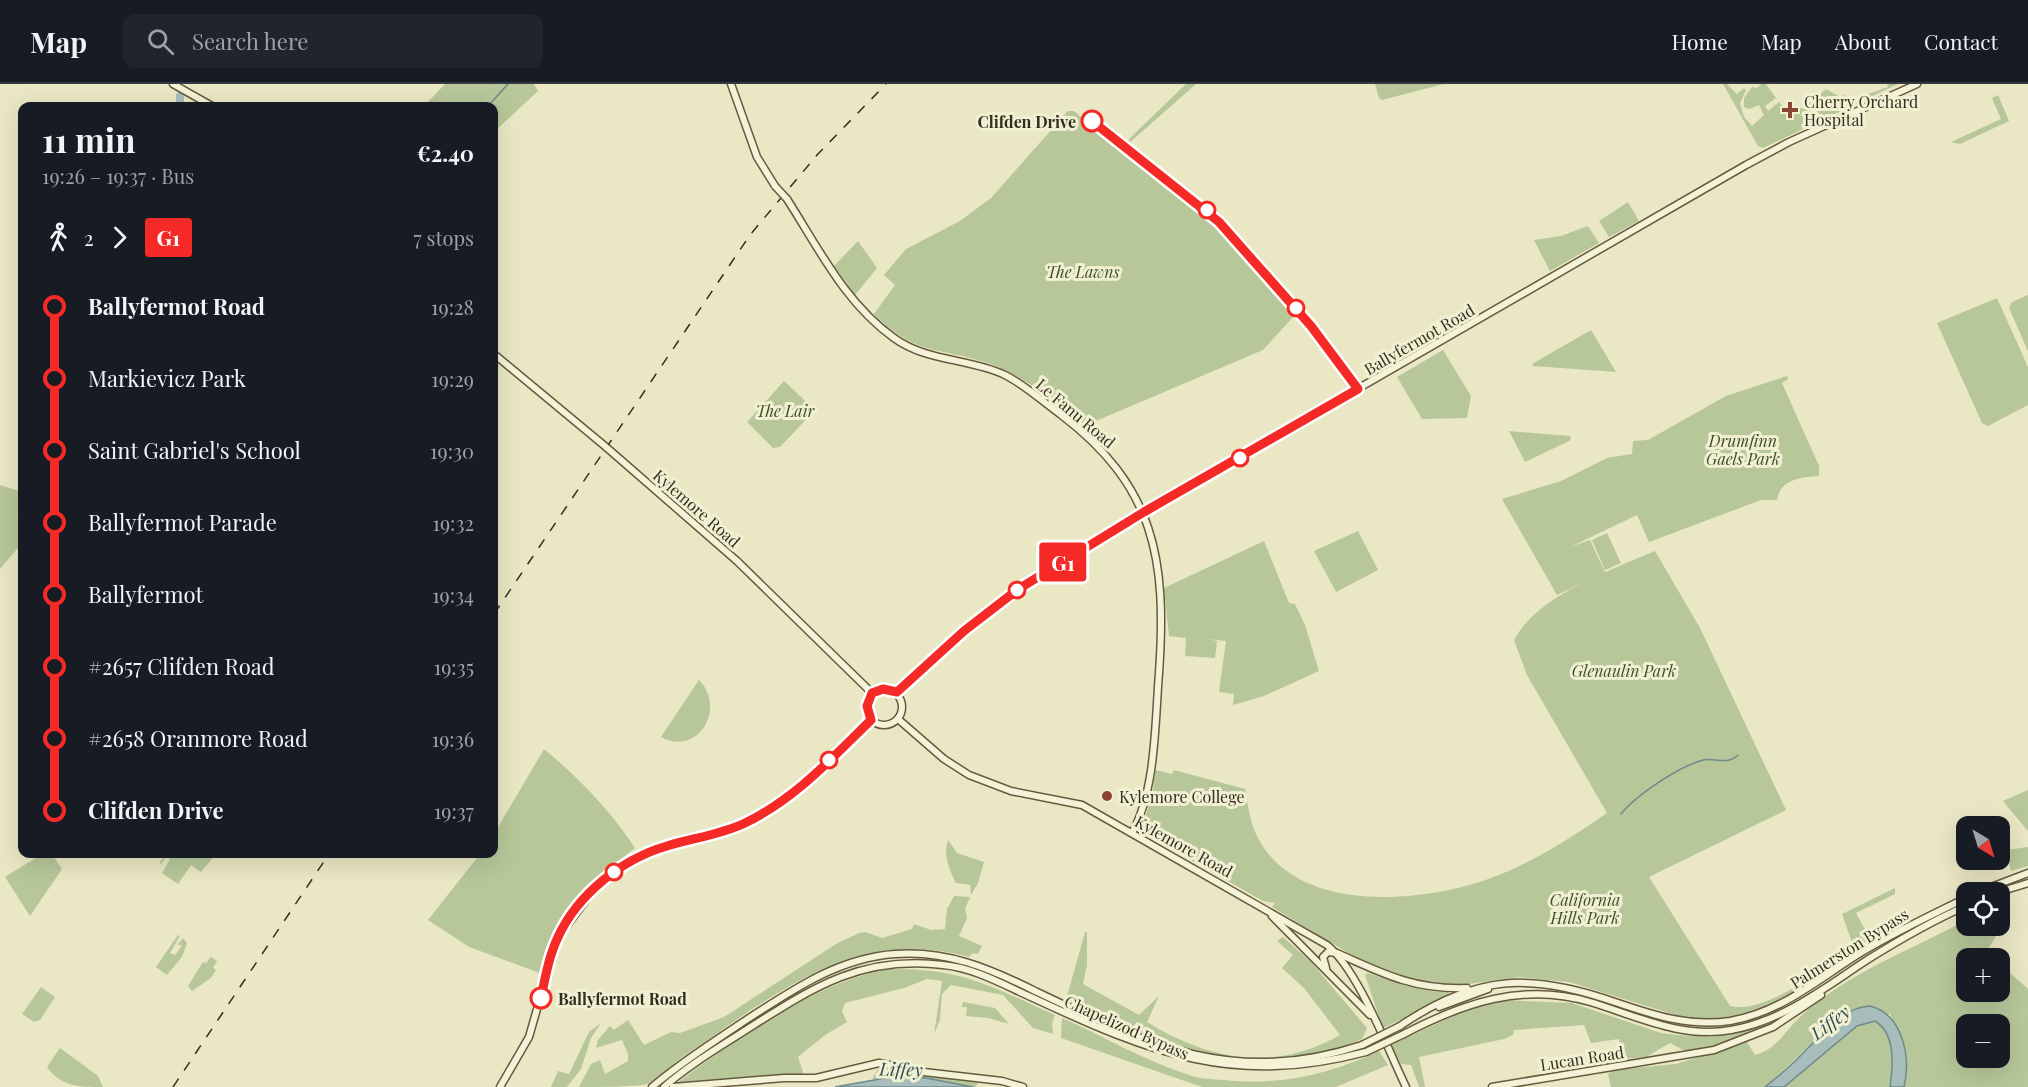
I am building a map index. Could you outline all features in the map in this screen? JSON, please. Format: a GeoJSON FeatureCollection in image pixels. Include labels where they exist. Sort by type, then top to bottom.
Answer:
{"type":"FeatureCollection","features":[{"type":"Feature","properties":{"kind":"main road"},"geometry":{"type":"LineString","coordinates":[[173,84],[206,102]]}},
{"type":"Feature","properties":{"kind":"main road","name":"Le Fanu Road"},"geometry":{"type":"LineString","coordinates":[[732,84],[757,157],[775,186],[787,199],[823,259],[855,302],[894,338],[921,353],[993,371],[1029,390],[1097,444],[1144,512],[1156,551],[1161,634],[1149,785],[1143,807],[1132,832]]}},
{"type":"Feature","properties":{"kind":"main road","name":"Ballyfermot Road"},"geometry":{"type":"LineString","coordinates":[[897,692],[1001,601],[1144,512],[1746,165],[1786,144],[1917,84]]}},
{"type":"Feature","properties":{"kind":"main road","name":"Kylemore Road"},"geometry":{"type":"LineString","coordinates":[[498,357],[611,451],[737,561],[872,693]]}},
{"type":"Feature","properties":{"kind":"main road"},"geometry":{"type":"LineString","coordinates":[[883,689],[897,692],[901,711],[898,719],[883,724],[871,720],[867,706],[872,693],[883,689]]}},
{"type":"Feature","properties":{"kind":"main road","name":"Kylemore Road"},"geometry":{"type":"LineString","coordinates":[[898,719],[944,759],[978,780],[1011,791],[1082,806],[1132,832],[1336,953],[1359,987],[1406,1087]]}},
{"type":"Feature","properties":{"kind":"main road"},"geometry":{"type":"LineString","coordinates":[[500,1087],[529,1037],[557,939],[577,909],[596,887],[626,864],[645,854],[732,829],[767,811],[807,781],[871,720]]}},
{"type":"Feature","properties":{"kind":"main road"},"geometry":{"type":"LineString","coordinates":[[2005,882],[2027,874]]}},
{"type":"Feature","properties":{"kind":"main road"},"geometry":{"type":"LineString","coordinates":[[2010,889],[2028,883]]}},
{"type":"Feature","properties":{"kind":"main road","name":"Palmerston Bypass"},"geometry":{"type":"LineString","coordinates":[[1779,1006],[1874,945],[1956,903]]}},
{"type":"Feature","properties":{"kind":"main road","name":"Kylemore Road"},"geometry":{"type":"LineString","coordinates":[[1265,909],[1326,968],[1373,1018]]}},
{"type":"Feature","properties":{"kind":"main road"},"geometry":{"type":"LineString","coordinates":[[1323,1070],[1366,1052],[1454,1009],[1485,999],[1516,994],[1575,998],[1647,1022],[1684,1030],[1730,1030],[1782,1014],[1893,944],[1956,911]]}},
{"type":"Feature","properties":{"kind":"main road"},"geometry":{"type":"LineString","coordinates":[[1326,968],[1323,961],[1325,954],[1336,953],[1388,977],[1421,986],[1474,988]]}},
{"type":"Feature","properties":{"kind":"main road","name":"Chapelizod Bypass"},"geometry":{"type":"LineString","coordinates":[[663,1087],[671,1076],[783,996],[824,973],[861,960],[895,954],[951,957],[981,966],[1144,1044],[1202,1064],[1248,1069],[1281,1068],[1329,1058],[1362,1045],[1461,998],[1506,985]]}},
{"type":"Feature","properties":{"kind":"main road","name":"Chapelizod Bypass"},"geometry":{"type":"LineString","coordinates":[[652,1087],[812,988],[845,973],[898,964],[945,965],[980,974],[1160,1059]]}},
{"type":"Feature","properties":{"kind":"main road","name":"Lucan Road"},"geometry":{"type":"LineString","coordinates":[[1492,1087],[1677,1058],[1733,1044],[1773,1027],[1806,1007],[1840,979]]}},
{"type":"Feature","properties":{"kind":"main road","name":"Chapelizod Bypass"},"geometry":{"type":"LineString","coordinates":[[1400,1026],[1424,1010],[1474,988],[1535,983],[1574,988],[1657,1016],[1696,1023],[1750,1017],[1779,1006]]}},
{"type":"Feature","properties":{"kind":"main road"},"geometry":{"type":"LineString","coordinates":[[673,1087],[784,1078],[816,1078],[879,1063],[924,1072],[1002,1081],[1023,1087]]}},
{"type":"Feature","properties":{"kind":"green space"},"geometry":{"type":"Polygon","coordinates":[[[445,84],[534,84],[538,91],[498,128],[498,102],[428,102],[445,84]]]}},
{"type":"Feature","properties":{"kind":"green space"},"geometry":{"type":"Polygon","coordinates":[[[1186,84],[1196,84],[1128,144],[1130,138],[1186,84]]]}},
{"type":"Feature","properties":{"kind":"green space"},"geometry":{"type":"Polygon","coordinates":[[[1375,84],[1444,84],[1382,100],[1379,98],[1375,84]]]}},
{"type":"Feature","properties":{"kind":"green space"},"geometry":{"type":"Polygon","coordinates":[[[1723,84],[1727,84],[1737,94],[1744,88],[1746,90],[1740,103],[1744,117],[1752,126],[1764,115],[1759,105],[1749,109],[1744,107],[1744,98],[1752,87],[1757,88],[1761,84],[1766,84],[1776,98],[1765,106],[1768,111],[1779,102],[1788,113],[1797,106],[1803,109],[1826,89],[1840,97],[1845,95],[1849,101],[1888,87],[1887,84],[1898,84],[1763,148],[1758,146],[1723,84]]]}},
{"type":"Feature","properties":{"kind":"green space"},"geometry":{"type":"Polygon","coordinates":[[[1998,95],[2009,121],[1960,144],[1951,142],[2001,119],[1992,98],[1998,95]]]}},
{"type":"Feature","properties":{"kind":"green space","name":"The Lawns"},"geometry":{"type":"Polygon","coordinates":[[[1068,111],[1074,111],[1219,231],[1247,257],[1295,315],[1263,350],[1084,426],[1017,376],[975,359],[930,349],[903,338],[874,314],[895,285],[884,275],[906,249],[960,221],[991,198],[1068,111]]]}},
{"type":"Feature","properties":{"kind":"green space"},"geometry":{"type":"Polygon","coordinates":[[[1628,202],[1639,221],[1609,237],[1599,221],[1628,202]]]}},
{"type":"Feature","properties":{"kind":"green space"},"geometry":{"type":"Polygon","coordinates":[[[1588,226],[1599,243],[1550,271],[1534,240],[1561,236],[1588,226]]]}},
{"type":"Feature","properties":{"kind":"green space"},"geometry":{"type":"Polygon","coordinates":[[[858,241],[877,268],[855,295],[834,266],[858,241]]]}},
{"type":"Feature","properties":{"kind":"green space"},"geometry":{"type":"Polygon","coordinates":[[[2028,295],[2028,351],[2009,308],[2012,302],[2028,295]]]}},
{"type":"Feature","properties":{"kind":"green space"},"geometry":{"type":"Polygon","coordinates":[[[1997,298],[2028,367],[2028,405],[1988,426],[1982,423],[1937,323],[1997,298]]]}},
{"type":"Feature","properties":{"kind":"green space"},"geometry":{"type":"Polygon","coordinates":[[[1591,330],[1616,372],[1533,366],[1532,364],[1591,330]]]}},
{"type":"Feature","properties":{"kind":"green space"},"geometry":{"type":"Polygon","coordinates":[[[1443,350],[1471,396],[1467,418],[1422,419],[1397,377],[1443,350]]]}},
{"type":"Feature","properties":{"kind":"green space","name":"Drumfinn Gaels Park"},"geometry":{"type":"Polygon","coordinates":[[[1787,376],[1788,379],[1782,383],[1819,466],[1819,476],[1799,478],[1787,483],[1779,493],[1777,500],[1761,500],[1649,542],[1637,515],[1570,547],[1590,540],[1605,572],[1557,595],[1502,499],[1561,481],[1607,458],[1632,454],[1633,441],[1648,440],[1726,396],[1787,376]]]}},
{"type":"Feature","properties":{"kind":"green space","name":"The Lair"},"geometry":{"type":"Polygon","coordinates":[[[784,381],[815,410],[780,447],[773,448],[747,422],[784,381]]]}},
{"type":"Feature","properties":{"kind":"green space"},"geometry":{"type":"Polygon","coordinates":[[[1509,431],[1570,436],[1571,440],[1525,462],[1509,431]]]}},
{"type":"Feature","properties":{"kind":"green space"},"geometry":{"type":"Polygon","coordinates":[[[0,485],[18,491],[18,548],[0,569],[0,485]]]}},
{"type":"Feature","properties":{"kind":"green space"},"geometry":{"type":"Polygon","coordinates":[[[1358,531],[1378,570],[1336,592],[1314,551],[1358,531]]]}},
{"type":"Feature","properties":{"kind":"green space"},"geometry":{"type":"Polygon","coordinates":[[[1607,533],[1621,563],[1605,570],[1592,540],[1607,533]]]}},
{"type":"Feature","properties":{"kind":"green space"},"geometry":{"type":"Polygon","coordinates":[[[1264,541],[1289,603],[1295,604],[1305,625],[1319,671],[1264,696],[1233,705],[1234,694],[1219,692],[1226,641],[1209,639],[1217,641],[1215,658],[1185,656],[1186,638],[1169,636],[1164,588],[1264,541]]]}},
{"type":"Feature","properties":{"kind":"green space"},"geometry":{"type":"Polygon","coordinates":[[[1655,551],[1700,628],[1786,810],[1649,877],[1730,1006],[1744,1007],[1777,997],[1812,977],[1854,948],[1842,914],[1895,888],[1895,894],[1856,913],[1870,939],[1877,937],[1875,942],[1778,1005],[1741,1017],[1692,1020],[1569,982],[1519,977],[1454,986],[1414,982],[1365,963],[1272,907],[1275,903],[1263,901],[1141,832],[1153,790],[1155,770],[1172,774],[1174,770],[1245,789],[1255,832],[1277,863],[1302,880],[1331,891],[1364,896],[1398,897],[1432,893],[1463,887],[1491,878],[1536,857],[1607,813],[1527,675],[1514,640],[1525,624],[1557,597],[1596,576],[1655,551]]]}},
{"type":"Feature","properties":{"kind":"green space"},"geometry":{"type":"Polygon","coordinates":[[[699,680],[707,692],[710,704],[709,716],[704,727],[686,741],[674,741],[661,737],[699,680]]]}},
{"type":"Feature","properties":{"kind":"green space"},"geometry":{"type":"Polygon","coordinates":[[[544,749],[593,795],[635,848],[589,887],[564,917],[546,952],[540,973],[469,947],[428,920],[477,858],[498,858],[498,827],[544,749]]]}},
{"type":"Feature","properties":{"kind":"green space"},"geometry":{"type":"Polygon","coordinates":[[[2028,790],[2028,831],[2003,801],[2028,790]]]}},
{"type":"Feature","properties":{"kind":"green space"},"geometry":{"type":"Polygon","coordinates":[[[948,840],[957,853],[984,862],[978,883],[971,895],[970,885],[956,883],[951,872],[946,857],[948,840]]]}},
{"type":"Feature","properties":{"kind":"green space"},"geometry":{"type":"Polygon","coordinates":[[[2028,847],[2028,866],[2011,871],[2010,849],[2028,847]]]}},
{"type":"Feature","properties":{"kind":"green space"},"geometry":{"type":"Polygon","coordinates":[[[36,858],[55,858],[62,869],[30,916],[5,877],[36,858]]]}},
{"type":"Feature","properties":{"kind":"green space"},"geometry":{"type":"Polygon","coordinates":[[[168,858],[213,858],[201,872],[191,865],[178,884],[162,873],[170,859],[168,858]]]}},
{"type":"Feature","properties":{"kind":"green space"},"geometry":{"type":"Polygon","coordinates":[[[954,896],[970,897],[965,909],[967,918],[959,936],[982,946],[978,954],[973,953],[969,957],[928,950],[890,951],[853,958],[819,971],[752,1009],[647,1084],[579,1087],[591,1064],[600,1060],[605,1074],[628,1061],[628,1054],[622,1040],[596,1048],[598,1040],[610,1026],[614,1030],[628,1020],[644,1045],[671,1032],[680,1033],[724,1017],[836,944],[859,933],[865,932],[882,938],[912,929],[914,924],[931,930],[945,929],[947,909],[954,896]]]}},
{"type":"Feature","properties":{"kind":"green space"},"geometry":{"type":"Polygon","coordinates":[[[1956,925],[1956,936],[1996,936],[1989,948],[1956,948],[1956,1002],[2010,1002],[2010,973],[2028,989],[2028,1087],[1904,1087],[1905,1058],[1890,1014],[1840,1017],[1765,1087],[1611,1087],[1608,1074],[1613,1070],[1676,1064],[1747,1042],[1755,1055],[1763,1052],[1775,1044],[1800,1017],[1819,1001],[1838,987],[1956,925]]]}},
{"type":"Feature","properties":{"kind":"green space"},"geometry":{"type":"Polygon","coordinates":[[[1085,932],[1087,932],[1087,965],[1083,984],[1139,1015],[1159,996],[1147,1022],[1194,1045],[1218,1053],[1266,1058],[1315,1047],[1340,1035],[1304,988],[1282,968],[1293,955],[1277,941],[1283,937],[1311,962],[1367,1028],[1362,1039],[1319,1056],[1252,1064],[1151,1042],[1066,1000],[1085,932]]]}},
{"type":"Feature","properties":{"kind":"green space"},"geometry":{"type":"Polygon","coordinates":[[[178,935],[180,936],[170,953],[175,955],[182,946],[178,944],[183,938],[187,943],[182,957],[167,975],[156,967],[178,935]]]}},
{"type":"Feature","properties":{"kind":"green space"},"geometry":{"type":"Polygon","coordinates":[[[211,957],[217,961],[213,968],[216,970],[211,978],[192,991],[188,986],[203,962],[206,963],[211,957]]]}},
{"type":"Feature","properties":{"kind":"green space"},"geometry":{"type":"Polygon","coordinates":[[[888,969],[957,975],[993,987],[1055,1015],[1052,1023],[1053,1034],[1033,1028],[1003,995],[951,985],[942,994],[940,1020],[934,1034],[942,981],[927,979],[904,988],[845,1003],[842,1011],[847,1022],[825,1035],[798,1057],[804,1075],[677,1083],[777,1014],[832,987],[860,976],[888,969]]]}},
{"type":"Feature","properties":{"kind":"green space"},"geometry":{"type":"Polygon","coordinates":[[[1368,973],[1404,985],[1448,992],[1451,996],[1383,1028],[1365,975],[1368,973]]]}},
{"type":"Feature","properties":{"kind":"green space"},"geometry":{"type":"Polygon","coordinates":[[[41,987],[55,997],[40,1020],[34,1022],[22,1014],[41,987]]]}},
{"type":"Feature","properties":{"kind":"green space"},"geometry":{"type":"Polygon","coordinates":[[[1503,1000],[1572,1003],[1661,1033],[1677,1035],[1712,1037],[1768,1025],[1705,1049],[1687,1052],[1670,1043],[1646,1057],[1622,1059],[1619,1039],[1591,1043],[1584,1025],[1514,1030],[1513,1035],[1504,1039],[1419,1057],[1425,1087],[1419,1087],[1411,1065],[1401,1064],[1391,1045],[1466,1010],[1503,1000]]]}},
{"type":"Feature","properties":{"kind":"green space"},"geometry":{"type":"Polygon","coordinates":[[[963,1002],[995,1008],[1009,1024],[988,1018],[966,1016],[967,1007],[962,1007],[963,1002]]]}},
{"type":"Feature","properties":{"kind":"green space"},"geometry":{"type":"Polygon","coordinates":[[[1062,1018],[1159,1064],[1204,1078],[1245,1081],[1284,1080],[1322,1072],[1379,1051],[1388,1065],[1336,1087],[1202,1087],[1061,1038],[1062,1018]]]}},
{"type":"Feature","properties":{"kind":"green space"},"geometry":{"type":"Polygon","coordinates":[[[1875,1020],[1882,1026],[1890,1041],[1892,1059],[1890,1087],[1784,1087],[1857,1026],[1875,1020]]]}},
{"type":"Feature","properties":{"kind":"green space"},"geometry":{"type":"Polygon","coordinates":[[[601,1023],[591,1038],[581,1069],[567,1087],[551,1087],[558,1071],[569,1074],[589,1032],[601,1023]]]}},
{"type":"Feature","properties":{"kind":"green space"},"geometry":{"type":"Polygon","coordinates":[[[60,1048],[98,1076],[103,1087],[71,1084],[52,1074],[47,1067],[60,1048]]]}},
{"type":"Feature","properties":{"kind":"green space"},"geometry":{"type":"Polygon","coordinates":[[[880,1066],[921,1075],[978,1082],[976,1087],[973,1087],[926,1078],[872,1079],[880,1066]]]}},
{"type":"Feature","properties":{"kind":"water"},"geometry":{"type":"Polygon","coordinates":[[[1870,1006],[1890,1018],[1897,1027],[1905,1051],[1904,1087],[1890,1087],[1892,1051],[1890,1042],[1882,1027],[1875,1021],[1857,1026],[1784,1087],[1765,1087],[1835,1021],[1851,1011],[1870,1006]]]}},
{"type":"Feature","properties":{"kind":"water"},"geometry":{"type":"Polygon","coordinates":[[[891,1077],[926,1078],[973,1087],[835,1087],[891,1077]]]}},
{"type":"Feature","properties":{"kind":"waterway"},"geometry":{"type":"LineString","coordinates":[[492,102],[508,84]]}},
{"type":"Feature","properties":{"kind":"waterway"},"geometry":{"type":"LineString","coordinates":[[180,96],[180,102]]}},
{"type":"Feature","properties":{"kind":"waterway"},"geometry":{"type":"LineString","coordinates":[[1621,814],[1647,790],[1683,768],[1707,759],[1729,760],[1738,755]]}},
{"type":"Feature","properties":{"kind":"railway"},"geometry":{"type":"LineString","coordinates":[[498,608],[750,235],[817,155],[886,84]]}},
{"type":"Feature","properties":{"kind":"railway"},"geometry":{"type":"LineString","coordinates":[[173,1087],[326,858]]}},
{"type":"Feature","properties":{"kind":"bus line","name":"G1"},"geometry":{"type":"LineString","coordinates":[[541,998],[545,978],[561,931],[585,899],[614,872],[655,849],[732,829],[792,795],[871,720],[867,706],[868,698],[872,693],[883,689],[897,692],[939,652],[992,607],[1017,590],[1144,512],[1358,389],[1335,354],[1270,277],[1219,222],[1092,121]]}},
{"type":"Feature","properties":{"kind":"place","name":"Cherry Orchard Hospital"},"geometry":{"type":"Point","coordinates":[1790,110]}},
{"type":"Feature","properties":{"kind":"place","name":"Clifden Drive"},"geometry":{"type":"Point","coordinates":[1092,121]}},
{"type":"Feature","properties":{"kind":"place","name":"Kylemore College"},"geometry":{"type":"Point","coordinates":[1107,796]}},
{"type":"Feature","properties":{"kind":"place","name":"Ballyfermot Road"},"geometry":{"type":"Point","coordinates":[541,998]}},
{"type":"Feature","properties":{"kind":"park label","name":"Glenaulin Park"},"geometry":{"type":"Point","coordinates":[1624,670]}},
{"type":"Feature","properties":{"kind":"park label","name":"California Hills Park"},"geometry":{"type":"Point","coordinates":[1585,908]}},
{"type":"Feature","properties":{"kind":"water label","name":"Liffey"},"geometry":{"type":"Point","coordinates":[1830,1022]}},
{"type":"Feature","properties":{"kind":"water label","name":"Liffey"},"geometry":{"type":"Point","coordinates":[901,1069]}}]}
